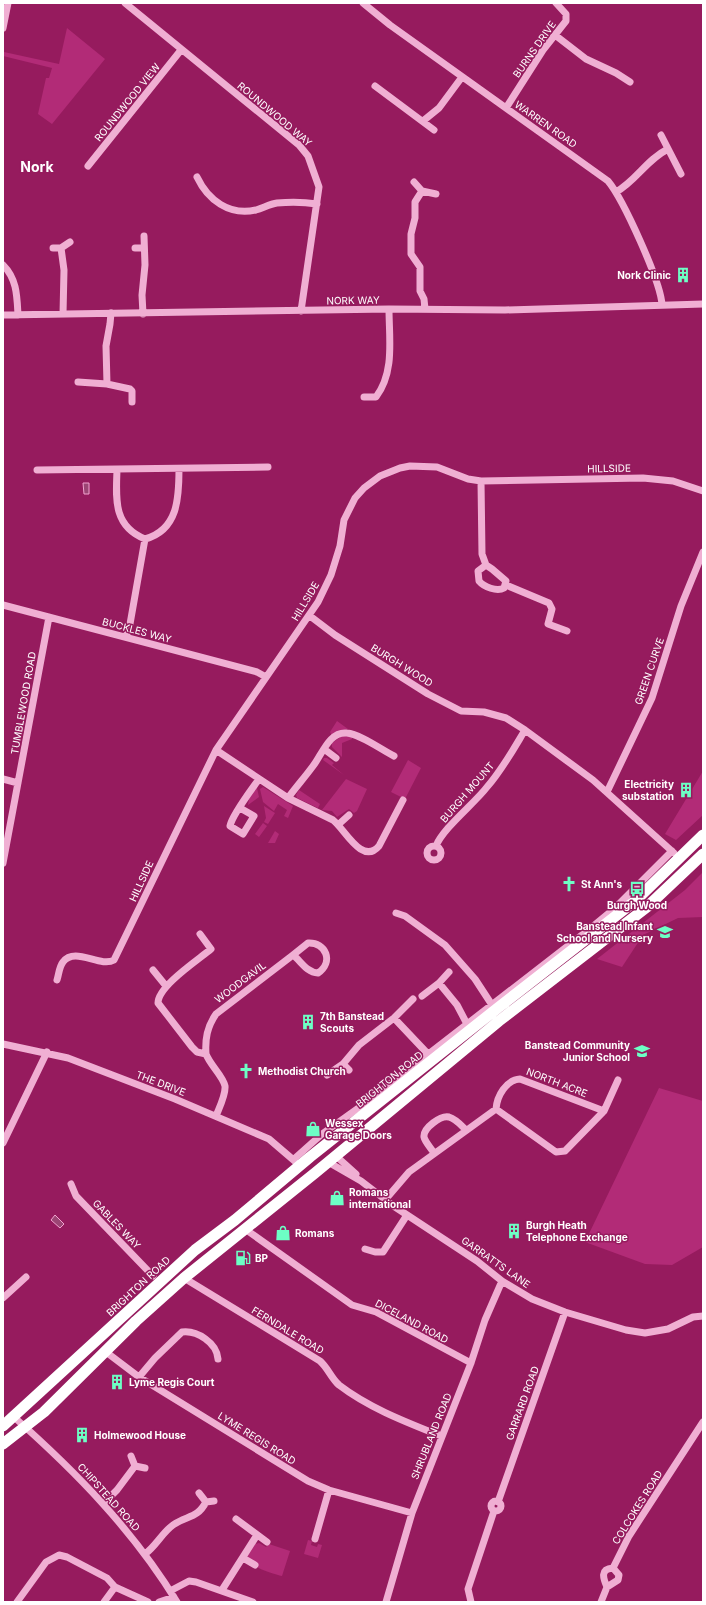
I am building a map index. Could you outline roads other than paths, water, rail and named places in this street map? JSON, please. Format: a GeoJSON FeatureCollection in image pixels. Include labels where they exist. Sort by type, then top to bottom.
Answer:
{"type":"FeatureCollection","features":[{"type":"Feature","properties":{"kind":"highway","name":"BRIGHTON ROAD"},"geometry":{"type":"LineString","coordinates":[[3,1426],[195,1250],[235,1220],[297,1163],[636,901],[703,835]]}},
{"type":"Feature","properties":{"kind":"highway"},"geometry":{"type":"LineString","coordinates":[[3,1444],[26,1428],[106,1352],[136,1321],[184,1278],[332,1159],[499,1021],[647,907],[703,854]]}},
{"type":"Feature","properties":{"kind":"highway"},"geometry":{"type":"LineString","coordinates":[[235,1220],[256,1208],[324,1155],[331,1154],[332,1159]]}},
{"type":"Feature","properties":{"kind":"street"},"geometry":{"type":"LineString","coordinates":[[3,28],[8,3]]}},
{"type":"Feature","properties":{"kind":"street","name":"ROUNDWOOD WAY"},"geometry":{"type":"LineString","coordinates":[[125,3],[304,149],[318,181],[317,204],[301,311]]}},
{"type":"Feature","properties":{"kind":"street","name":"WARREN ROAD"},"geometry":{"type":"LineString","coordinates":[[363,3],[390,25],[462,77],[599,173],[616,192],[653,272],[662,297],[662,305]]}},
{"type":"Feature","properties":{"kind":"street","name":"BURNS DRIVE"},"geometry":{"type":"LineString","coordinates":[[506,108],[543,50],[567,18],[566,14],[556,3]]}},
{"type":"Feature","properties":{"kind":"street"},"geometry":{"type":"LineString","coordinates":[[555,35],[586,59],[616,73],[630,82]]}},
{"type":"Feature","properties":{"kind":"street","name":"ROUNDWOOD VIEW"},"geometry":{"type":"LineString","coordinates":[[88,166],[181,50]]}},
{"type":"Feature","properties":{"kind":"street"},"geometry":{"type":"LineString","coordinates":[[423,121],[439,108],[462,77]]}},
{"type":"Feature","properties":{"kind":"street"},"geometry":{"type":"LineString","coordinates":[[375,86],[434,130]]}},
{"type":"Feature","properties":{"kind":"street"},"geometry":{"type":"LineString","coordinates":[[661,135],[680,174]]}},
{"type":"Feature","properties":{"kind":"street"},"geometry":{"type":"LineString","coordinates":[[616,192],[632,182],[654,157],[668,149]]}},
{"type":"Feature","properties":{"kind":"street"},"geometry":{"type":"LineString","coordinates":[[197,176],[207,194],[214,201],[224,207],[235,210],[257,210],[278,203],[317,204]]}},
{"type":"Feature","properties":{"kind":"street"},"geometry":{"type":"LineString","coordinates":[[414,182],[422,191],[436,194]]}},
{"type":"Feature","properties":{"kind":"street"},"geometry":{"type":"LineString","coordinates":[[422,191],[415,202],[411,254],[420,267],[420,291],[424,298],[425,308]]}},
{"type":"Feature","properties":{"kind":"street"},"geometry":{"type":"LineString","coordinates":[[143,314],[145,270],[144,236]]}},
{"type":"Feature","properties":{"kind":"street"},"geometry":{"type":"LineString","coordinates":[[53,248],[62,248],[70,242]]}},
{"type":"Feature","properties":{"kind":"street"},"geometry":{"type":"LineString","coordinates":[[62,248],[64,270],[63,314]]}},
{"type":"Feature","properties":{"kind":"street"},"geometry":{"type":"LineString","coordinates":[[135,248],[144,248]]}},
{"type":"Feature","properties":{"kind":"street"},"geometry":{"type":"LineString","coordinates":[[3,265],[11,275],[17,291],[18,315]]}},
{"type":"Feature","properties":{"kind":"street","name":"NORK WAY"},"geometry":{"type":"LineString","coordinates":[[3,315],[111,313],[143,314],[425,308],[505,310],[703,304]]}},
{"type":"Feature","properties":{"kind":"street"},"geometry":{"type":"LineString","coordinates":[[364,397],[376,397],[382,388],[387,375],[390,349],[389,309]]}},
{"type":"Feature","properties":{"kind":"street"},"geometry":{"type":"LineString","coordinates":[[107,384],[106,346],[111,313]]}},
{"type":"Feature","properties":{"kind":"street"},"geometry":{"type":"LineString","coordinates":[[78,382],[107,384],[130,389],[132,390],[132,402]]}},
{"type":"Feature","properties":{"kind":"street","name":"HILLSIDE"},"geometry":{"type":"LineString","coordinates":[[57,980],[62,964],[68,958],[79,957],[108,962],[114,960],[216,750],[310,616],[331,575],[349,509],[355,498],[371,482],[390,471],[400,468],[421,466],[437,467],[468,479],[643,478],[673,481],[703,491]]}},
{"type":"Feature","properties":{"kind":"street"},"geometry":{"type":"LineString","coordinates":[[37,470],[268,467]]}},
{"type":"Feature","properties":{"kind":"street"},"geometry":{"type":"LineString","coordinates":[[117,470],[117,509],[129,529],[136,536],[145,539],[156,535],[164,529],[174,515],[178,497],[179,469]]}},
{"type":"Feature","properties":{"kind":"street"},"geometry":{"type":"LineString","coordinates":[[481,480],[482,554],[486,565],[502,576],[506,581],[506,585]]}},
{"type":"Feature","properties":{"kind":"street"},"geometry":{"type":"LineString","coordinates":[[126,637],[130,624],[145,539]]}},
{"type":"Feature","properties":{"kind":"street","name":"GREEN CURVE"},"geometry":{"type":"LineString","coordinates":[[607,792],[652,698],[680,606],[703,552]]}},
{"type":"Feature","properties":{"kind":"street"},"geometry":{"type":"LineString","coordinates":[[486,565],[480,569],[477,575],[481,584],[497,590],[504,588],[506,585]]}},
{"type":"Feature","properties":{"kind":"street"},"geometry":{"type":"LineString","coordinates":[[506,585],[549,603],[552,609],[548,624],[567,631]]}},
{"type":"Feature","properties":{"kind":"street","name":"BUCKLES WAY"},"geometry":{"type":"LineString","coordinates":[[3,605],[257,672],[266,677]]}},
{"type":"Feature","properties":{"kind":"street","name":"BURGH WOOD"},"geometry":{"type":"LineString","coordinates":[[310,616],[335,635],[428,694],[461,711],[484,712],[506,718],[525,730],[570,762],[607,792],[680,858]]}},
{"type":"Feature","properties":{"kind":"street","name":"TUMBLEWOOD ROAD"},"geometry":{"type":"LineString","coordinates":[[3,863],[49,617]]}},
{"type":"Feature","properties":{"kind":"street","name":"BURGH MOUNT"},"geometry":{"type":"LineString","coordinates":[[436,846],[440,837],[492,782],[525,730]]}},
{"type":"Feature","properties":{"kind":"street"},"geometry":{"type":"LineString","coordinates":[[288,798],[315,764],[324,749],[339,734],[346,732],[356,735],[394,756]]}},
{"type":"Feature","properties":{"kind":"street"},"geometry":{"type":"LineString","coordinates":[[324,749],[336,758]]}},
{"type":"Feature","properties":{"kind":"street"},"geometry":{"type":"LineString","coordinates":[[216,750],[288,798],[338,824],[357,848],[373,851],[379,846],[403,800]]}},
{"type":"Feature","properties":{"kind":"street"},"geometry":{"type":"LineString","coordinates":[[3,778],[18,783]]}},
{"type":"Feature","properties":{"kind":"street"},"geometry":{"type":"LineString","coordinates":[[240,808],[259,779]]}},
{"type":"Feature","properties":{"kind":"street"},"geometry":{"type":"LineString","coordinates":[[338,824],[349,815]]}},
{"type":"Feature","properties":{"kind":"street","name":"BRIGHTON ROAD"},"geometry":{"type":"LineString","coordinates":[[297,1163],[322,1134],[364,1104],[492,1005],[614,908],[672,851]]}},
{"type":"Feature","properties":{"kind":"street"},"geometry":{"type":"LineString","coordinates":[[396,913],[405,916],[445,945],[475,979],[492,1005]]}},
{"type":"Feature","properties":{"kind":"street"},"geometry":{"type":"LineString","coordinates":[[200,934],[212,949],[164,989],[158,998],[160,1009],[197,1052],[206,1054],[225,1086],[216,1116]]}},
{"type":"Feature","properties":{"kind":"street","name":"WOODGAVIL"},"geometry":{"type":"LineString","coordinates":[[206,1054],[206,1037],[210,1022],[216,1014],[308,943],[314,943],[324,951],[328,962],[318,973],[312,972],[293,955]]}},
{"type":"Feature","properties":{"kind":"street"},"geometry":{"type":"LineString","coordinates":[[153,970],[164,989]]}},
{"type":"Feature","properties":{"kind":"street"},"geometry":{"type":"LineString","coordinates":[[422,996],[439,983],[449,972]]}},
{"type":"Feature","properties":{"kind":"street"},"geometry":{"type":"LineString","coordinates":[[439,983],[457,1005],[467,1024]]}},
{"type":"Feature","properties":{"kind":"street"},"geometry":{"type":"LineString","coordinates":[[327,1076],[344,1064],[355,1050],[394,1018],[413,999]]}},
{"type":"Feature","properties":{"kind":"street"},"geometry":{"type":"LineString","coordinates":[[394,1018],[428,1054]]}},
{"type":"Feature","properties":{"kind":"street","name":"THE DRIVE"},"geometry":{"type":"LineString","coordinates":[[3,1044],[47,1052],[82,1063],[216,1116],[269,1139],[297,1163]]}},
{"type":"Feature","properties":{"kind":"street"},"geometry":{"type":"LineString","coordinates":[[3,1143],[47,1052]]}},
{"type":"Feature","properties":{"kind":"street"},"geometry":{"type":"LineString","coordinates":[[344,1064],[349,1070]]}},
{"type":"Feature","properties":{"kind":"street","name":"NORTH ACRE"},"geometry":{"type":"LineString","coordinates":[[496,1109],[496,1102],[508,1082],[520,1079],[604,1111]]}},
{"type":"Feature","properties":{"kind":"street"},"geometry":{"type":"LineString","coordinates":[[385,1200],[409,1172],[496,1109],[556,1152],[561,1153],[565,1151],[604,1111],[618,1080]]}},
{"type":"Feature","properties":{"kind":"street"},"geometry":{"type":"LineString","coordinates":[[434,1153],[424,1139],[424,1134],[426,1130],[441,1118],[447,1116],[454,1119],[466,1130]]}},
{"type":"Feature","properties":{"kind":"street","name":"GARRATTS LANE"},"geometry":{"type":"LineString","coordinates":[[332,1159],[348,1166],[361,1181],[407,1216],[477,1261],[502,1281],[532,1299],[565,1312],[626,1330],[645,1333],[668,1329],[693,1317],[703,1316]]}},
{"type":"Feature","properties":{"kind":"street","name":"GABLES WAY"},"geometry":{"type":"LineString","coordinates":[[71,1184],[76,1196],[153,1276]]}},
{"type":"Feature","properties":{"kind":"street"},"geometry":{"type":"LineString","coordinates":[[365,1249],[375,1252],[383,1252],[407,1216]]}},
{"type":"Feature","properties":{"kind":"street","name":"DICELAND ROAD"},"geometry":{"type":"LineString","coordinates":[[245,1229],[345,1300],[358,1307],[376,1312],[471,1363]]}},
{"type":"Feature","properties":{"kind":"street"},"geometry":{"type":"LineString","coordinates":[[3,1298],[26,1277]]}},
{"type":"Feature","properties":{"kind":"street","name":"FERNDALE ROAD"},"geometry":{"type":"LineString","coordinates":[[184,1278],[320,1361],[338,1384],[354,1394],[395,1417],[441,1436]]}},
{"type":"Feature","properties":{"kind":"street","name":"SHRUBLAND ROAD"},"geometry":{"type":"LineString","coordinates":[[386,1602],[412,1513],[471,1363],[485,1320],[502,1281]]}},
{"type":"Feature","properties":{"kind":"street","name":"GARRARD ROAD"},"geometry":{"type":"LineString","coordinates":[[471,1602],[468,1589],[494,1511],[491,1506],[492,1503],[498,1502],[565,1312]]}},
{"type":"Feature","properties":{"kind":"street"},"geometry":{"type":"LineString","coordinates":[[139,1377],[155,1358],[182,1332],[188,1331],[209,1342],[218,1352],[218,1359]]}},
{"type":"Feature","properties":{"kind":"street","name":"LYME REGIS ROAD"},"geometry":{"type":"LineString","coordinates":[[106,1352],[139,1377],[308,1481],[329,1490],[412,1513]]}},
{"type":"Feature","properties":{"kind":"street","name":"CHIPSTEAD ROAD"},"geometry":{"type":"LineString","coordinates":[[14,1417],[56,1454],[104,1503],[145,1554],[173,1597]]}},
{"type":"Feature","properties":{"kind":"street","name":"COLCOKES ROAD"},"geometry":{"type":"LineString","coordinates":[[601,1602],[607,1587],[602,1578],[603,1572],[608,1568],[613,1568],[629,1536],[703,1422]]}},
{"type":"Feature","properties":{"kind":"street"},"geometry":{"type":"LineString","coordinates":[[131,1456],[134,1466]]}},
{"type":"Feature","properties":{"kind":"street"},"geometry":{"type":"LineString","coordinates":[[104,1503],[117,1490],[134,1466]]}},
{"type":"Feature","properties":{"kind":"street"},"geometry":{"type":"LineString","coordinates":[[134,1466],[145,1468]]}},
{"type":"Feature","properties":{"kind":"street"},"geometry":{"type":"LineString","coordinates":[[315,1539],[329,1490]]}},
{"type":"Feature","properties":{"kind":"street"},"geometry":{"type":"LineString","coordinates":[[199,1493],[206,1502]]}},
{"type":"Feature","properties":{"kind":"street"},"geometry":{"type":"LineString","coordinates":[[206,1502],[214,1501]]}},
{"type":"Feature","properties":{"kind":"street"},"geometry":{"type":"LineString","coordinates":[[145,1554],[167,1530],[179,1521],[196,1515],[202,1510],[206,1502]]}},
{"type":"Feature","properties":{"kind":"street"},"geometry":{"type":"LineString","coordinates":[[236,1520],[267,1542]]}},
{"type":"Feature","properties":{"kind":"street"},"geometry":{"type":"LineString","coordinates":[[222,1590],[257,1535]]}},
{"type":"Feature","properties":{"kind":"street"},"geometry":{"type":"LineString","coordinates":[[17,1602],[46,1562],[59,1555],[67,1557],[107,1578],[115,1587],[148,1602]]}},
{"type":"Feature","properties":{"kind":"street"},"geometry":{"type":"LineString","coordinates":[[243,1558],[255,1565]]}},
{"type":"Feature","properties":{"kind":"street"},"geometry":{"type":"LineString","coordinates":[[607,1587],[618,1580],[618,1575],[613,1568]]}},
{"type":"Feature","properties":{"kind":"street"},"geometry":{"type":"LineString","coordinates":[[159,1602],[173,1597],[189,1581],[203,1583],[253,1602]]}},
{"type":"Feature","properties":{"kind":"street"},"geometry":{"type":"LineString","coordinates":[[104,1602],[115,1587]]}},
{"type":"Feature","properties":{"kind":"place","name":"Nork Clinic"},"geometry":{"type":"Point","coordinates":[683,275]}},
{"type":"Feature","properties":{"kind":"place","name":"Electricity substation"},"geometry":{"type":"Point","coordinates":[686,790]}},
{"type":"Feature","properties":{"kind":"place","name":"St Ann's"},"geometry":{"type":"Point","coordinates":[569,884]}},
{"type":"Feature","properties":{"kind":"place","name":"Burgh Wood"},"geometry":{"type":"Point","coordinates":[637,889]}},
{"type":"Feature","properties":{"kind":"place","name":"Banstead Infant School and Nursery"},"geometry":{"type":"Point","coordinates":[665,932]}},
{"type":"Feature","properties":{"kind":"place","name":"7th Banstead Scouts"},"geometry":{"type":"Point","coordinates":[308,1022]}},
{"type":"Feature","properties":{"kind":"place","name":"Banstead Community Junior School"},"geometry":{"type":"Point","coordinates":[642,1051]}},
{"type":"Feature","properties":{"kind":"place","name":"Methodist Church"},"geometry":{"type":"Point","coordinates":[246,1071]}},
{"type":"Feature","properties":{"kind":"place","name":"Wessex Garage Doors"},"geometry":{"type":"Point","coordinates":[313,1129]}},
{"type":"Feature","properties":{"kind":"place","name":"Romans international"},"geometry":{"type":"Point","coordinates":[337,1198]}},
{"type":"Feature","properties":{"kind":"place","name":"Burgh Heath Telephone Exchange"},"geometry":{"type":"Point","coordinates":[514,1231]}},
{"type":"Feature","properties":{"kind":"place","name":"Romans"},"geometry":{"type":"Point","coordinates":[283,1233]}},
{"type":"Feature","properties":{"kind":"place","name":"BP"},"geometry":{"type":"Point","coordinates":[243,1258]}},
{"type":"Feature","properties":{"kind":"place","name":"Lyme Regis Court"},"geometry":{"type":"Point","coordinates":[117,1382]}},
{"type":"Feature","properties":{"kind":"place","name":"Holmewood House"},"geometry":{"type":"Point","coordinates":[82,1435]}},
{"type":"Feature","properties":{"kind":"district","name":"Nork"},"geometry":{"type":"Point","coordinates":[37,166]}}]}
